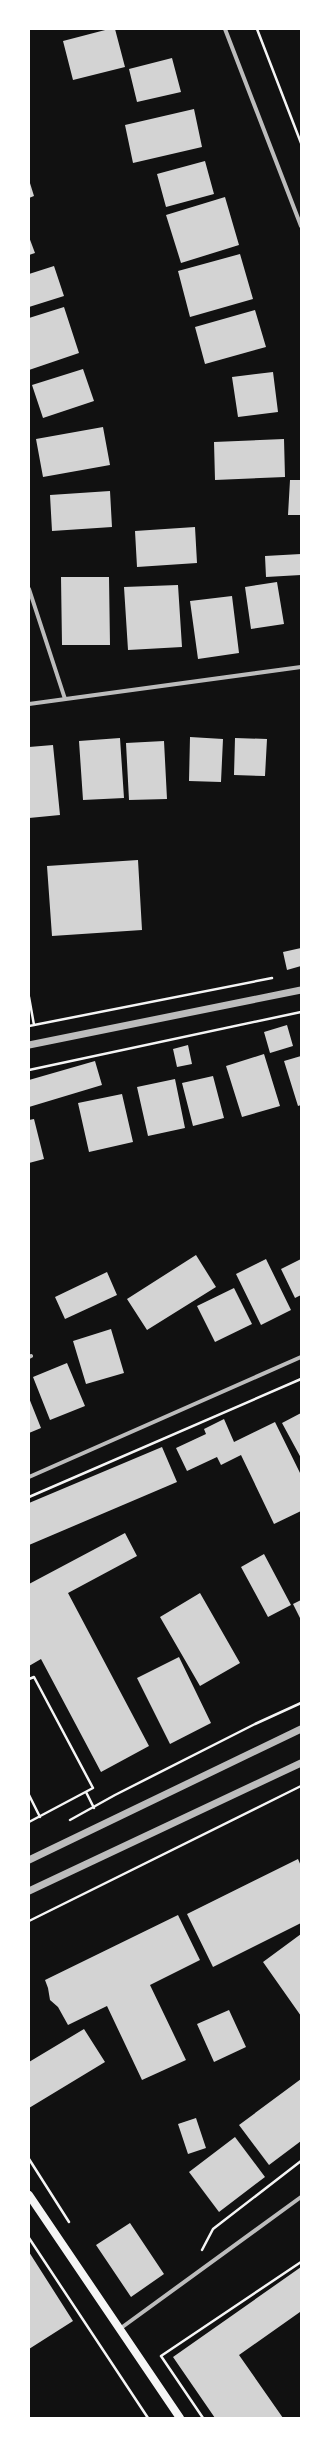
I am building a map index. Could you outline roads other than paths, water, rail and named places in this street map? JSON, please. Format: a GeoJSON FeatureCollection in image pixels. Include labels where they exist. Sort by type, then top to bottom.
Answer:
{"type":"FeatureCollection","features":[{"type":"Feature","properties":{"kind":"main road"},"geometry":{"type":"LineString","coordinates":[[29,2195],[121,2328],[180,2418]]}},
{"type":"Feature","properties":{"kind":"street"},"geometry":{"type":"LineString","coordinates":[[226,29],[301,226]]}},
{"type":"Feature","properties":{"kind":"street"},"geometry":{"type":"LineString","coordinates":[[29,589],[65,699]]}},
{"type":"Feature","properties":{"kind":"street"},"geometry":{"type":"LineString","coordinates":[[29,704],[301,667]]}},
{"type":"Feature","properties":{"kind":"street"},"geometry":{"type":"LineString","coordinates":[[29,1045],[301,990]]}},
{"type":"Feature","properties":{"kind":"street"},"geometry":{"type":"LineString","coordinates":[[29,1477],[301,1357]]}},
{"type":"Feature","properties":{"kind":"street"},"geometry":{"type":"LineString","coordinates":[[29,1860],[301,1729]]}},
{"type":"Feature","properties":{"kind":"street"},"geometry":{"type":"LineString","coordinates":[[29,1891],[301,1763]]}},
{"type":"Feature","properties":{"kind":"street"},"geometry":{"type":"LineString","coordinates":[[121,2328],[301,2197]]}}]}
